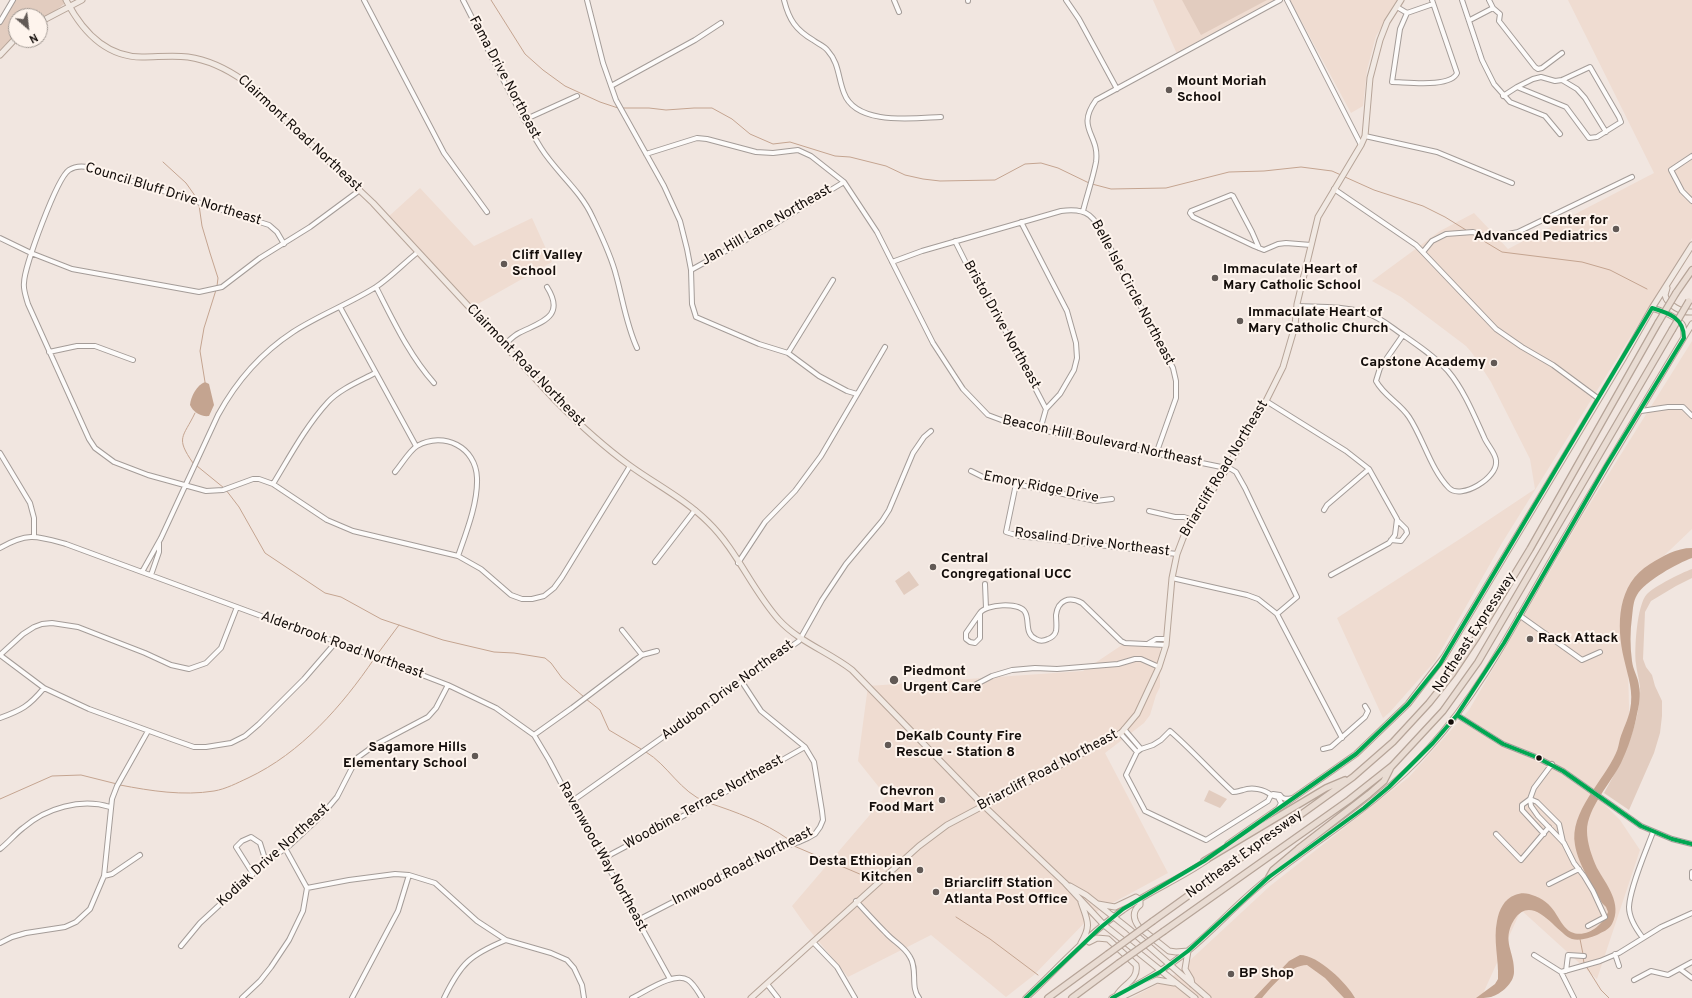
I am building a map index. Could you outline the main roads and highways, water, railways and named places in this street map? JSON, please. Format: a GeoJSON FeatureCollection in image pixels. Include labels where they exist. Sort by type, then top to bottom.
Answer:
{"type":"FeatureCollection","features":[{"type":"Feature","properties":{"kind":"highway","name":"Northeast Expressway"},"geometry":{"type":"LineString","coordinates":[[1048,998],[1353,777],[1406,729],[1452,674],[1476,638],[1530,548],[1658,323],[1692,270]]}},
{"type":"Feature","properties":{"kind":"highway","name":"Northeast Expressway"},"geometry":{"type":"LineString","coordinates":[[1072,998],[1349,800],[1392,766],[1443,711],[1478,662],[1691,299]]}},
{"type":"Feature","properties":{"kind":"highway"},"geometry":{"type":"LineString","coordinates":[[1269,877],[1274,870],[1298,849],[1369,794],[1384,780],[1392,766]]}},
{"type":"Feature","properties":{"kind":"highway"},"geometry":{"type":"LineString","coordinates":[[1204,862],[1326,788],[1353,777]]}},
{"type":"Feature","properties":{"kind":"main road","name":"Clairmont Road Northeast"},"geometry":{"type":"LineString","coordinates":[[66,0],[88,34],[100,44],[116,52],[137,57],[172,56],[195,58],[212,63],[231,72],[244,81],[360,190],[556,402],[630,466],[695,510],[714,528],[778,618],[801,638],[832,656],[852,670],[984,806],[1065,884],[1104,925],[1160,972],[1195,998]]}},
{"type":"Feature","properties":{"kind":"main road"},"geometry":{"type":"LineString","coordinates":[[48,18],[82,0]]}},
{"type":"Feature","properties":{"kind":"main road","name":"Briarcliff Road Northeast"},"geometry":{"type":"LineString","coordinates":[[751,998],[856,901],[919,846],[947,826],[1122,731],[1137,714],[1159,667],[1166,645],[1172,578],[1177,554],[1193,520],[1227,468],[1266,401],[1283,368],[1295,326],[1297,306],[1318,217],[1365,136],[1370,78],[1380,40],[1387,22],[1401,0]]}},
{"type":"Feature","properties":{"kind":"main road"},"geometry":{"type":"LineString","coordinates":[[0,55],[8,46]]}},
{"type":"Feature","properties":{"kind":"main road"},"geometry":{"type":"LineString","coordinates":[[1026,998],[1076,950],[1123,910],[1204,862],[1310,788],[1356,754],[1408,704],[1440,664],[1652,308],[1681,260],[1692,245]]}},
{"type":"Feature","properties":{"kind":"main road"},"geometry":{"type":"LineString","coordinates":[[1681,260],[1665,295],[1669,303],[1685,312],[1692,312]]}},
{"type":"Feature","properties":{"kind":"main road"},"geometry":{"type":"LineString","coordinates":[[1652,308],[1662,310],[1682,324],[1684,338]]}},
{"type":"Feature","properties":{"kind":"main road"},"geometry":{"type":"LineString","coordinates":[[1643,323],[1653,313],[1662,310]]}},
{"type":"Feature","properties":{"kind":"main road"},"geometry":{"type":"LineString","coordinates":[[1114,997],[1160,972],[1188,951],[1269,877],[1389,787],[1427,750],[1457,715],[1479,682],[1606,466],[1692,324]]}},
{"type":"Feature","properties":{"kind":"main road","name":"Clairmont Road Northeast"},"geometry":{"type":"LineString","coordinates":[[1065,884],[1086,895],[1114,917],[1208,998]]}},
{"type":"Feature","properties":{"kind":"main road"},"geometry":{"type":"LineString","coordinates":[[1097,904],[1115,907],[1136,897],[1140,900]]}},
{"type":"Feature","properties":{"kind":"main road"},"geometry":{"type":"LineString","coordinates":[[1140,900],[1140,905],[1136,908],[1134,914],[1139,928],[1169,951],[1188,951]]}},
{"type":"Feature","properties":{"kind":"main road"},"geometry":{"type":"LineString","coordinates":[[1076,950],[1082,942],[1088,929],[1088,920],[1080,901]]}},
{"type":"Feature","properties":{"kind":"main road"},"geometry":{"type":"LineString","coordinates":[[1076,950],[1092,940],[1103,938],[1108,939],[1134,962],[1137,969],[1136,975],[1121,988],[1114,997]]}},
{"type":"Feature","properties":{"kind":"main road"},"geometry":{"type":"LineString","coordinates":[[1188,951],[1186,969],[1192,984]]}},
{"type":"Feature","properties":{"kind":"main road"},"geometry":{"type":"LineString","coordinates":[[1114,997],[1124,996],[1157,980],[1178,984]]}},
{"type":"Feature","properties":{"kind":"waterway"},"geometry":{"type":"LineString","coordinates":[[491,0],[525,54],[543,70],[565,86],[600,102],[618,108]]}},
{"type":"Feature","properties":{"kind":"waterway"},"geometry":{"type":"LineString","coordinates":[[622,108],[649,108],[666,110],[712,108],[732,119],[750,134],[773,144],[790,142],[835,156],[850,157],[886,166],[905,175],[923,179],[940,181],[995,180],[1025,164],[1041,163],[1058,168],[1089,183]]}},
{"type":"Feature","properties":{"kind":"waterway"},"geometry":{"type":"LineString","coordinates":[[163,162],[186,183],[198,200]]}},
{"type":"Feature","properties":{"kind":"waterway"},"geometry":{"type":"LineString","coordinates":[[1092,184],[1111,189],[1166,188],[1229,172],[1264,171],[1301,167],[1332,171],[1341,175]]}},
{"type":"Feature","properties":{"kind":"waterway"},"geometry":{"type":"LineString","coordinates":[[1345,177],[1374,190],[1423,206],[1466,230]]}},
{"type":"Feature","properties":{"kind":"waterway"},"geometry":{"type":"LineString","coordinates":[[199,205],[202,226],[218,278],[217,286]]}},
{"type":"Feature","properties":{"kind":"waterway"},"geometry":{"type":"LineString","coordinates":[[1472,234],[1502,252],[1582,262],[1610,270],[1647,289]]}},
{"type":"Feature","properties":{"kind":"waterway"},"geometry":{"type":"LineString","coordinates":[[205,382],[200,351],[204,328],[216,290]]}},
{"type":"Feature","properties":{"kind":"waterway"},"geometry":{"type":"LineString","coordinates":[[193,463],[184,448],[183,438],[184,433],[195,413]]}},
{"type":"Feature","properties":{"kind":"waterway"},"geometry":{"type":"LineString","coordinates":[[197,466],[224,488]]}},
{"type":"Feature","properties":{"kind":"waterway"},"geometry":{"type":"LineString","coordinates":[[226,490],[239,507],[265,553],[325,593],[341,597],[381,619],[443,640],[494,652],[514,653],[545,658],[551,663],[562,678],[584,697]]}},
{"type":"Feature","properties":{"kind":"waterway"},"geometry":{"type":"LineString","coordinates":[[376,656],[399,625]]}},
{"type":"Feature","properties":{"kind":"waterway"},"geometry":{"type":"LineString","coordinates":[[120,785],[167,792],[191,793],[223,789],[248,778],[267,768],[286,755],[319,727],[362,677],[374,659]]}},
{"type":"Feature","properties":{"kind":"waterway"},"geometry":{"type":"LineString","coordinates":[[586,699],[600,710],[609,730],[641,749]]}},
{"type":"Feature","properties":{"kind":"waterway"},"geometry":{"type":"LineString","coordinates":[[646,752],[654,757],[689,792],[706,802]]}},
{"type":"Feature","properties":{"kind":"waterway"},"geometry":{"type":"LineString","coordinates":[[0,799],[52,776],[81,775],[117,784]]}},
{"type":"Feature","properties":{"kind":"waterway"},"geometry":{"type":"LineString","coordinates":[[709,803],[760,823],[788,839]]}},
{"type":"Feature","properties":{"kind":"waterway"},"geometry":{"type":"LineString","coordinates":[[794,846],[862,875],[877,874]]}},
{"type":"Feature","properties":{"kind":"waterway"},"geometry":{"type":"LineString","coordinates":[[956,917],[990,939],[1038,975]]}},
{"type":"Feature","properties":{"kind":"waterway"},"geometry":{"type":"LineString","coordinates":[[1580,939],[1583,954]]}},
{"type":"Feature","properties":{"kind":"waterway"},"geometry":{"type":"LineString","coordinates":[[1583,957],[1584,963]]}},
{"type":"Feature","properties":{"kind":"waterway"},"geometry":{"type":"LineString","coordinates":[[1586,966],[1601,990],[1609,998]]}},
{"type":"Feature","properties":{"kind":"place","name":"Mount Moriah School"},"geometry":{"type":"Point","coordinates":[1169,90]}},
{"type":"Feature","properties":{"kind":"place","name":"Center for Advanced Pediatrics"},"geometry":{"type":"Point","coordinates":[1616,229]}},
{"type":"Feature","properties":{"kind":"place","name":"Cliff Valley School"},"geometry":{"type":"Point","coordinates":[504,264]}},
{"type":"Feature","properties":{"kind":"place","name":"Immaculate Heart of Mary Catholic School"},"geometry":{"type":"Point","coordinates":[1215,278]}},
{"type":"Feature","properties":{"kind":"place","name":"Immaculate Heart of Mary Catholic Church"},"geometry":{"type":"Point","coordinates":[1240,321]}},
{"type":"Feature","properties":{"kind":"place","name":"Capstone Academy"},"geometry":{"type":"Point","coordinates":[1494,363]}},
{"type":"Feature","properties":{"kind":"place","name":"Central Congregational UCC"},"geometry":{"type":"Point","coordinates":[933,567]}},
{"type":"Feature","properties":{"kind":"place","name":"Rack Attack"},"geometry":{"type":"Point","coordinates":[1530,639]}},
{"type":"Feature","properties":{"kind":"place","name":"Piedmont Urgent Care"},"geometry":{"type":"Point","coordinates":[894,680]}},
{"type":"Feature","properties":{"kind":"place","name":"DeKalb County Fire Rescue - Station 8"},"geometry":{"type":"Point","coordinates":[888,745]}},
{"type":"Feature","properties":{"kind":"place","name":"Sagamore Hills Elementary School"},"geometry":{"type":"Point","coordinates":[475,756]}},
{"type":"Feature","properties":{"kind":"place","name":"Chevron Food Mart"},"geometry":{"type":"Point","coordinates":[942,800]}},
{"type":"Feature","properties":{"kind":"place","name":"Desta Ethiopian Kitchen"},"geometry":{"type":"Point","coordinates":[920,870]}},
{"type":"Feature","properties":{"kind":"place","name":"Briarcliff Station Atlanta Post Office"},"geometry":{"type":"Point","coordinates":[936,892]}},
{"type":"Feature","properties":{"kind":"place","name":"BP Shop"},"geometry":{"type":"Point","coordinates":[1231,974]}}]}
